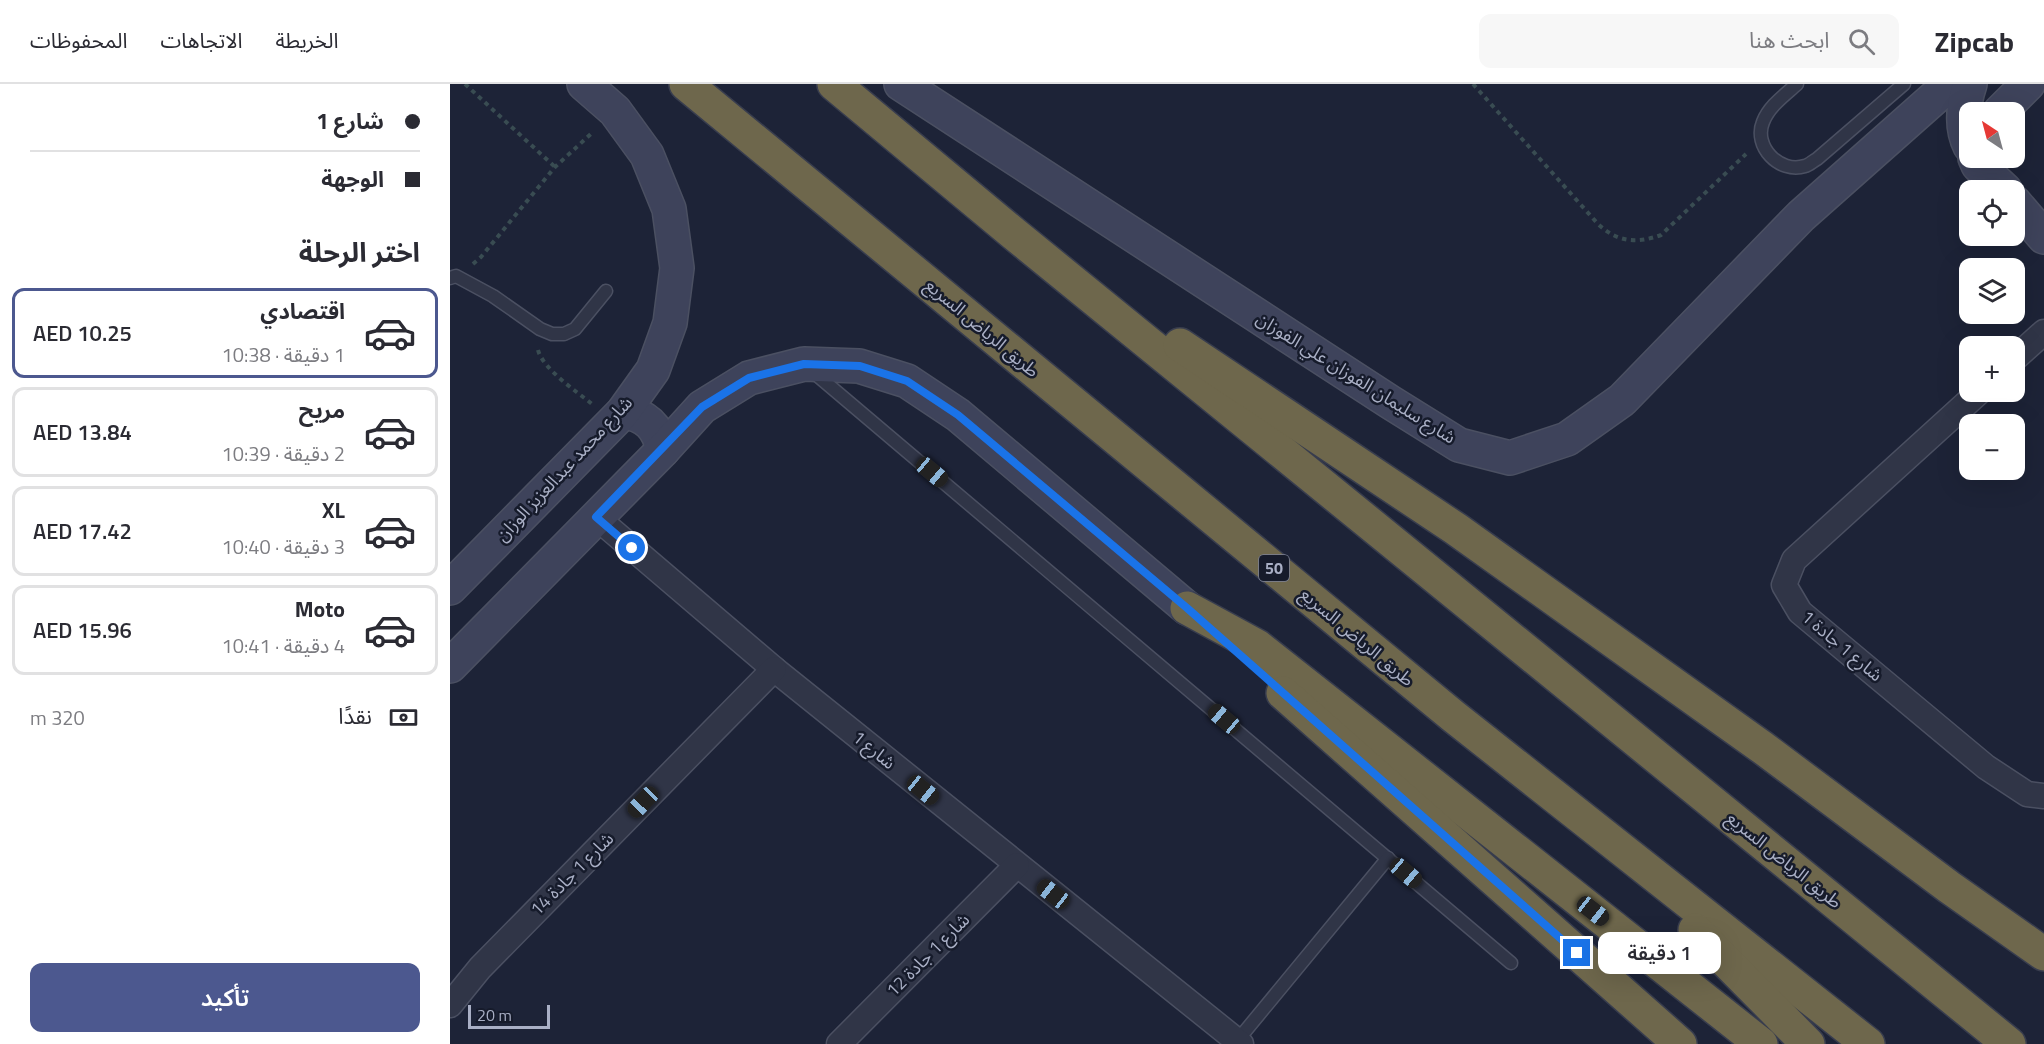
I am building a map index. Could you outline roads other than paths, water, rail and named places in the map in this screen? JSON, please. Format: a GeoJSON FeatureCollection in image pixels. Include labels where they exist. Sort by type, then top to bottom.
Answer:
{"type":"FeatureCollection","features":[{"type":"Feature","properties":{"kind":"highway","name":"طريق الرياض السريع"},"geometry":{"type":"LineString","coordinates":[[686,84],[1453,716],[1868,1044]]}},
{"type":"Feature","properties":{"kind":"highway","name":"طريق الرياض السريع"},"geometry":{"type":"LineString","coordinates":[[834,84],[1013,233],[2009,1044]]}},
{"type":"Feature","properties":{"kind":"highway"},"geometry":{"type":"LineString","coordinates":[[1013,233],[1456,528],[1763,748],[1949,887],[2044,954]]}},
{"type":"Feature","properties":{"kind":"highway"},"geometry":{"type":"LineString","coordinates":[[1187,608],[1680,1044]]}},
{"type":"Feature","properties":{"kind":"highway"},"geometry":{"type":"LineString","coordinates":[[1187,608],[1257,646],[1761,1044]]}},
{"type":"Feature","properties":{"kind":"highway"},"geometry":{"type":"LineString","coordinates":[[1453,716],[1673,908],[1808,1044]]}},
{"type":"Feature","properties":{"kind":"highway"},"geometry":{"type":"LineString","coordinates":[[1949,887],[2044,966]]}},
{"type":"Feature","properties":{"kind":"street","name":"شارع محمد عبدالعزيز الوزان"},"geometry":{"type":"LineString","coordinates":[[450,588],[618,417],[653,370],[670,322],[677,268],[669,209],[647,155],[615,111],[584,84]]}},
{"type":"Feature","properties":{"kind":"street","name":"شارع سليمان الفوزان علي الفوزان"},"geometry":{"type":"LineString","coordinates":[[901,84],[1449,439],[1460,445],[1510,458],[1567,439],[1622,400],[1801,216],[1950,84]]}},
{"type":"Feature","properties":{"kind":"street"},"geometry":{"type":"LineString","coordinates":[[1964,102],[1970,84]]}},
{"type":"Feature","properties":{"kind":"street"},"geometry":{"type":"LineString","coordinates":[[2010,102],[2028,84]]}},
{"type":"Feature","properties":{"kind":"street"},"geometry":{"type":"LineString","coordinates":[[1982,168],[1999,180]]}},
{"type":"Feature","properties":{"kind":"street"},"geometry":{"type":"LineString","coordinates":[[2025,212],[2044,237]]}},
{"type":"Feature","properties":{"kind":"street"},"geometry":{"type":"LineString","coordinates":[[2025,349],[2044,332]]}},
{"type":"Feature","properties":{"kind":"street"},"geometry":{"type":"LineString","coordinates":[[450,666],[663,450],[702,407],[749,378],[804,364],[860,366],[907,381],[958,415],[1187,608]]}},
{"type":"Feature","properties":{"kind":"street","name":"شارع 1 جادة 1"},"geometry":{"type":"LineString","coordinates":[[1967,402],[1794,560],[1784,585],[1800,612],[1986,767],[2027,794],[2044,796]]}},
{"type":"Feature","properties":{"kind":"street"},"geometry":{"type":"LineString","coordinates":[[618,417],[635,414],[646,419],[654,427],[663,450]]}},
{"type":"Feature","properties":{"kind":"street","name":"شارع 1"},"geometry":{"type":"LineString","coordinates":[[596,517],[774,669],[1239,1043]]}},
{"type":"Feature","properties":{"kind":"street","name":"شارع 1 جادة 14"},"geometry":{"type":"LineString","coordinates":[[450,1005],[480,968],[774,669]]}},
{"type":"Feature","properties":{"kind":"street","name":"شارع 1 جادة 12"},"geometry":{"type":"LineString","coordinates":[[838,1044],[1017,865]]}},
{"type":"Feature","properties":{"kind":"lane"},"geometry":{"type":"LineString","coordinates":[[1797,84],[1768,111],[1762,124],[1761,139],[1767,152],[1777,162],[1790,167],[1804,166],[1817,159],[1904,84]]}},
{"type":"Feature","properties":{"kind":"lane"},"geometry":{"type":"LineString","coordinates":[[453,277],[493,296],[540,329],[552,334],[564,334],[575,329],[606,291]]}},
{"type":"Feature","properties":{"kind":"lane"},"geometry":{"type":"LineString","coordinates":[[804,364],[1511,963]]}},
{"type":"Feature","properties":{"kind":"lane"},"geometry":{"type":"LineString","coordinates":[[1239,1043],[1388,858]]}}]}
